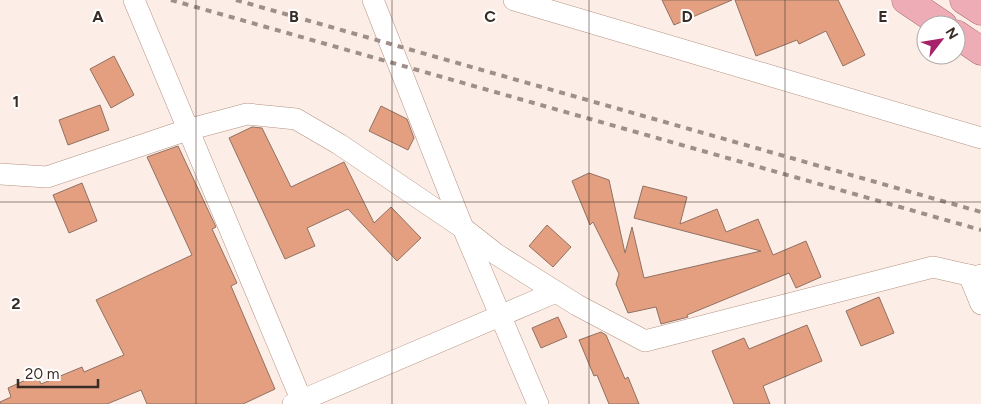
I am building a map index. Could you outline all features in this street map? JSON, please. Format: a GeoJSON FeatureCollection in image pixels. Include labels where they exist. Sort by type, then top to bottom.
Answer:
{"type":"FeatureCollection","features":[{"type":"Feature","properties":{"kind":"highway"},"geometry":{"type":"LineString","coordinates":[[906,0],[928,15]]}},
{"type":"Feature","properties":{"kind":"highway"},"geometry":{"type":"LineString","coordinates":[[964,0],[981,11]]}},
{"type":"Feature","properties":{"kind":"highway"},"geometry":{"type":"LineString","coordinates":[[966,41],[981,51]]}},
{"type":"Feature","properties":{"kind":"street"},"geometry":{"type":"LineString","coordinates":[[134,0],[299,403],[556,292]]}},
{"type":"Feature","properties":{"kind":"street"},"geometry":{"type":"LineString","coordinates":[[373,0],[463,228],[538,404]]}},
{"type":"Feature","properties":{"kind":"street"},"geometry":{"type":"LineString","coordinates":[[514,0],[981,138]]}},
{"type":"Feature","properties":{"kind":"street"},"geometry":{"type":"LineString","coordinates":[[0,174],[47,177],[187,130],[247,114],[296,119],[339,144],[463,228],[496,254],[556,292],[645,341],[933,266],[977,277],[981,304]]}},
{"type":"Feature","properties":{"kind":"building"},"geometry":{"type":"Polygon","coordinates":[[[662,0],[732,0],[674,25],[662,0]]]}},
{"type":"Feature","properties":{"kind":"building"},"geometry":{"type":"Polygon","coordinates":[[[735,0],[838,0],[865,55],[843,66],[826,31],[799,44],[797,40],[756,56],[735,0]]]}},
{"type":"Feature","properties":{"kind":"building"},"geometry":{"type":"Polygon","coordinates":[[[114,56],[134,95],[111,108],[90,69],[114,56]]]}},
{"type":"Feature","properties":{"kind":"building"},"geometry":{"type":"Polygon","coordinates":[[[100,105],[109,130],[68,145],[59,120],[100,105]]]}},
{"type":"Feature","properties":{"kind":"building"},"geometry":{"type":"Polygon","coordinates":[[[381,106],[407,119],[414,138],[408,150],[369,131],[381,106]]]}},
{"type":"Feature","properties":{"kind":"building"},"geometry":{"type":"Polygon","coordinates":[[[252,127],[262,128],[291,187],[344,162],[374,223],[391,207],[421,238],[397,261],[348,209],[307,228],[315,246],[285,259],[229,138],[252,127]]]}},
{"type":"Feature","properties":{"kind":"building"},"geometry":{"type":"Polygon","coordinates":[[[178,146],[216,227],[212,229],[237,283],[231,286],[275,389],[243,404],[147,404],[141,390],[107,404],[0,404],[0,402],[11,397],[8,388],[37,375],[41,384],[82,367],[84,372],[124,355],[96,300],[192,255],[147,157],[178,146]]]}},
{"type":"Feature","properties":{"kind":"building"},"geometry":{"type":"Polygon","coordinates":[[[589,173],[609,180],[625,253],[632,227],[644,278],[761,251],[634,218],[643,186],[687,197],[680,224],[717,209],[726,232],[758,219],[773,255],[806,241],[821,277],[796,288],[789,273],[687,315],[688,317],[661,324],[656,307],[628,313],[616,284],[619,274],[593,222],[590,225],[572,181],[589,173]]]}},
{"type":"Feature","properties":{"kind":"building"},"geometry":{"type":"Polygon","coordinates":[[[82,183],[97,221],[69,233],[53,195],[82,183]]]}},
{"type":"Feature","properties":{"kind":"building"},"geometry":{"type":"Polygon","coordinates":[[[547,225],[571,247],[553,267],[529,246],[547,225]]]}},
{"type":"Feature","properties":{"kind":"building"},"geometry":{"type":"Polygon","coordinates":[[[879,297],[894,333],[861,346],[846,311],[879,297]]]}},
{"type":"Feature","properties":{"kind":"building"},"geometry":{"type":"Polygon","coordinates":[[[558,317],[567,337],[541,348],[532,328],[558,317]]]}},
{"type":"Feature","properties":{"kind":"building"},"geometry":{"type":"Polygon","coordinates":[[[807,325],[822,361],[763,386],[770,404],[734,404],[712,351],[744,338],[749,349],[807,325]]]}},
{"type":"Feature","properties":{"kind":"building"},"geometry":{"type":"Polygon","coordinates":[[[601,332],[606,335],[625,379],[628,377],[639,404],[609,404],[597,375],[594,376],[579,340],[601,332]]]}},
{"type":"Feature","properties":{"kind":"railway"},"geometry":{"type":"LineString","coordinates":[[171,0],[981,230]]}},
{"type":"Feature","properties":{"kind":"railway"},"geometry":{"type":"LineString","coordinates":[[236,0],[981,212]]}}]}
